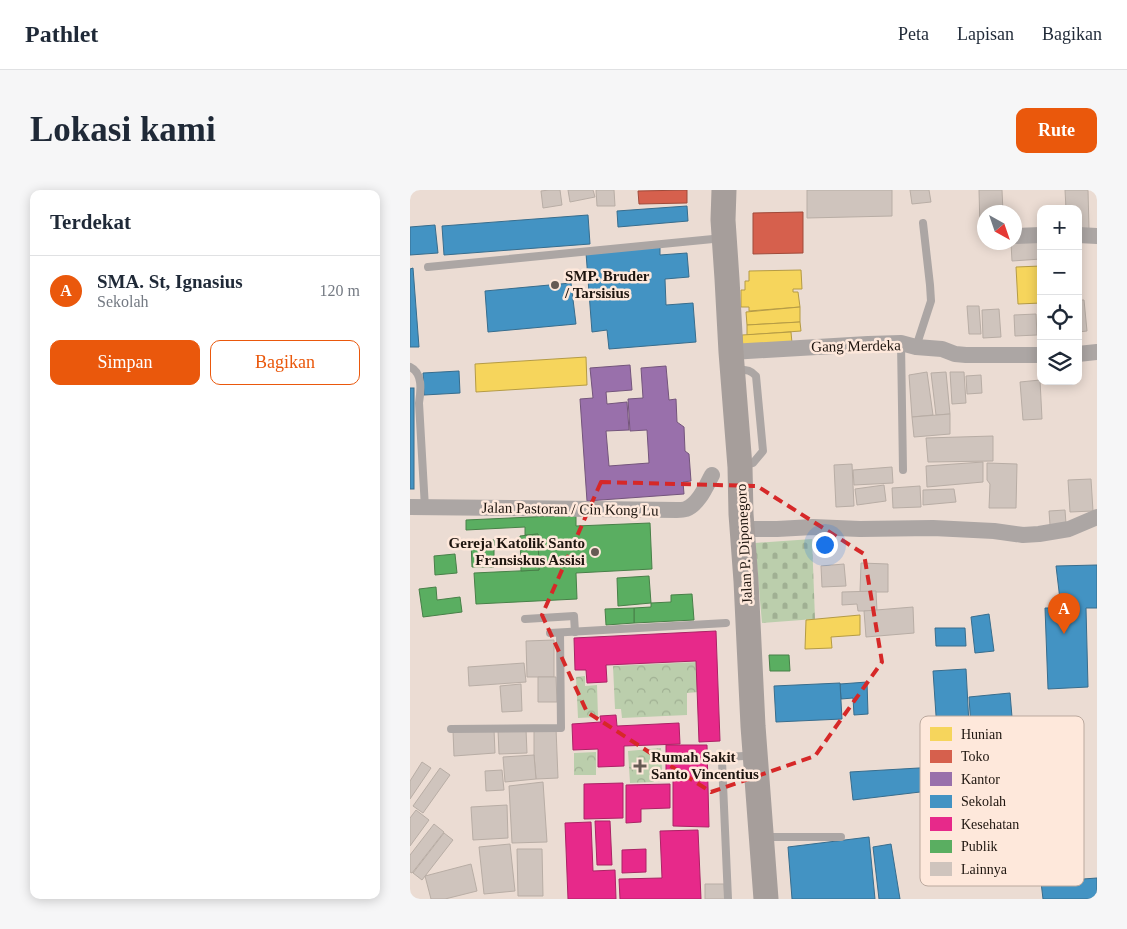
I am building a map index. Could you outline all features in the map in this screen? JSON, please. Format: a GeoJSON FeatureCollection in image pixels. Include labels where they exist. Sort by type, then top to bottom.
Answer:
{"type":"FeatureCollection","features":[{"type":"Feature","properties":{"kind":"main road","name":"Jalan P. Diponegoro"},"geometry":{"type":"LineString","coordinates":[[715,190],[713,239],[716,351],[729,377],[740,467],[753,726],[766,899]]}},
{"type":"Feature","properties":{"kind":"main road","name":"Jalan P. Diponegoro"},"geometry":{"type":"LineString","coordinates":[[724,190],[723,220],[727,279],[732,538],[752,899]]}},
{"type":"Feature","properties":{"kind":"street"},"geometry":{"type":"LineString","coordinates":[[1022,236],[1037,235]]}},
{"type":"Feature","properties":{"kind":"street"},"geometry":{"type":"LineString","coordinates":[[1082,235],[1097,236],[1097,243]]}},
{"type":"Feature","properties":{"kind":"street","name":"Gang Merdeka"},"geometry":{"type":"LineString","coordinates":[[729,377],[868,344],[908,345],[942,349],[955,354],[966,355],[1037,355]]}},
{"type":"Feature","properties":{"kind":"street"},"geometry":{"type":"LineString","coordinates":[[1082,354],[1097,352]]}},
{"type":"Feature","properties":{"kind":"street","name":"Jalan Pastoran / Cin Kong Lu"},"geometry":{"type":"LineString","coordinates":[[418,507],[678,510],[686,509],[693,505],[712,475]]}},
{"type":"Feature","properties":{"kind":"street"},"geometry":{"type":"LineString","coordinates":[[742,529],[813,527],[933,528],[994,531],[1023,535],[1069,529],[1097,518]]}},
{"type":"Feature","properties":{"kind":"lane"},"geometry":{"type":"LineString","coordinates":[[902,470],[908,345],[931,301],[923,223]]}},
{"type":"Feature","properties":{"kind":"lane"},"geometry":{"type":"LineString","coordinates":[[428,266],[713,239]]}},
{"type":"Feature","properties":{"kind":"lane"},"geometry":{"type":"LineString","coordinates":[[410,367],[414,368],[419,376],[420,391],[418,507]]}},
{"type":"Feature","properties":{"kind":"lane"},"geometry":{"type":"LineString","coordinates":[[525,619],[574,616],[575,632]]}},
{"type":"Feature","properties":{"kind":"lane"},"geometry":{"type":"LineString","coordinates":[[550,633],[726,623]]}},
{"type":"Feature","properties":{"kind":"lane"},"geometry":{"type":"LineString","coordinates":[[451,729],[561,728],[560,633]]}},
{"type":"Feature","properties":{"kind":"lane"},"geometry":{"type":"LineString","coordinates":[[728,899],[722,761],[726,757],[744,756]]}},
{"type":"Feature","properties":{"kind":"lane"},"geometry":{"type":"LineString","coordinates":[[761,837],[841,837]]}},
{"type":"Feature","properties":{"kind":"highlighted area"},"geometry":{"type":"Polygon","coordinates":[[[601,482],[757,486],[864,554],[882,662],[815,756],[711,792],[587,712],[542,615],[601,482]]]}},
{"type":"Feature","properties":{"kind":"green space"},"geometry":{"type":"Polygon","coordinates":[[[812,539],[815,619],[762,623],[755,543],[812,539]]]}},
{"type":"Feature","properties":{"kind":"green space"},"geometry":{"type":"Polygon","coordinates":[[[698,662],[699,692],[687,693],[687,715],[622,718],[621,709],[615,709],[613,666],[698,662]]]}},
{"type":"Feature","properties":{"kind":"green space"},"geometry":{"type":"Polygon","coordinates":[[[585,676],[585,686],[597,685],[598,717],[578,718],[576,677],[585,676]]]}},
{"type":"Feature","properties":{"kind":"green space"},"geometry":{"type":"Polygon","coordinates":[[[661,748],[662,770],[653,770],[654,782],[630,783],[628,751],[661,748]]]}},
{"type":"Feature","properties":{"kind":"green space"},"geometry":{"type":"Polygon","coordinates":[[[596,752],[596,775],[574,775],[574,753],[596,752]]]}},
{"type":"Feature","properties":{"kind":"building: Hunian"},"geometry":{"type":"Polygon","coordinates":[[[1037,266],[1037,303],[1018,304],[1016,267],[1037,266]]]}},
{"type":"Feature","properties":{"kind":"building: Hunian"},"geometry":{"type":"Polygon","coordinates":[[[801,270],[802,289],[793,289],[793,292],[798,292],[800,307],[749,311],[749,307],[741,307],[741,290],[745,290],[745,281],[749,281],[749,271],[801,270]]]}},
{"type":"Feature","properties":{"kind":"building: Hunian"},"geometry":{"type":"Polygon","coordinates":[[[800,307],[800,322],[747,325],[746,312],[800,307]]]}},
{"type":"Feature","properties":{"kind":"building: Hunian"},"geometry":{"type":"Polygon","coordinates":[[[800,322],[801,331],[747,335],[747,325],[800,322]]]}},
{"type":"Feature","properties":{"kind":"building: Hunian"},"geometry":{"type":"Polygon","coordinates":[[[791,332],[792,343],[743,347],[742,335],[791,332]]]}},
{"type":"Feature","properties":{"kind":"building: Hunian"},"geometry":{"type":"Polygon","coordinates":[[[586,357],[587,385],[476,392],[475,364],[586,357]]]}},
{"type":"Feature","properties":{"kind":"building: Hunian"},"geometry":{"type":"Polygon","coordinates":[[[860,615],[860,635],[831,637],[832,648],[805,649],[806,620],[860,615]]]}},
{"type":"Feature","properties":{"kind":"building: Toko"},"geometry":{"type":"Polygon","coordinates":[[[687,190],[687,203],[639,204],[638,191],[687,190]]]}},
{"type":"Feature","properties":{"kind":"building: Toko"},"geometry":{"type":"Polygon","coordinates":[[[803,212],[803,253],[753,254],[753,213],[803,212]]]}},
{"type":"Feature","properties":{"kind":"building: Kantor"},"geometry":{"type":"Polygon","coordinates":[[[630,365],[632,390],[606,392],[607,404],[627,402],[629,430],[606,431],[609,466],[649,463],[647,430],[630,431],[628,399],[643,398],[641,368],[666,366],[669,400],[676,399],[677,422],[684,427],[685,451],[689,454],[691,481],[683,482],[684,494],[587,501],[580,399],[593,398],[590,368],[630,365]]]}},
{"type":"Feature","properties":{"kind":"building: Sekolah"},"geometry":{"type":"Polygon","coordinates":[[[687,206],[688,221],[618,227],[617,211],[687,206]]]}},
{"type":"Feature","properties":{"kind":"building: Sekolah"},"geometry":{"type":"Polygon","coordinates":[[[588,215],[590,244],[444,255],[442,226],[588,215]]]}},
{"type":"Feature","properties":{"kind":"building: Sekolah"},"geometry":{"type":"Polygon","coordinates":[[[435,225],[438,253],[410,255],[410,227],[435,225]]]}},
{"type":"Feature","properties":{"kind":"building: Sekolah"},"geometry":{"type":"Polygon","coordinates":[[[660,247],[660,255],[687,253],[689,277],[665,279],[666,305],[693,303],[696,342],[609,349],[607,330],[592,332],[586,253],[660,247]]]}},
{"type":"Feature","properties":{"kind":"building: Sekolah"},"geometry":{"type":"Polygon","coordinates":[[[413,268],[419,347],[410,347],[410,269],[413,268]]]}},
{"type":"Feature","properties":{"kind":"building: Sekolah"},"geometry":{"type":"Polygon","coordinates":[[[571,283],[576,324],[488,332],[485,291],[571,283]]]}},
{"type":"Feature","properties":{"kind":"building: Sekolah"},"geometry":{"type":"Polygon","coordinates":[[[459,371],[460,393],[424,395],[423,373],[459,371]]]}},
{"type":"Feature","properties":{"kind":"building: Sekolah"},"geometry":{"type":"Polygon","coordinates":[[[410,388],[414,388],[414,489],[410,489],[410,388]]]}},
{"type":"Feature","properties":{"kind":"building: Sekolah"},"geometry":{"type":"Polygon","coordinates":[[[1097,565],[1097,608],[1086,608],[1088,687],[1048,689],[1045,608],[1061,608],[1056,566],[1097,565]]]}},
{"type":"Feature","properties":{"kind":"building: Sekolah"},"geometry":{"type":"Polygon","coordinates":[[[989,614],[994,651],[975,653],[971,617],[989,614]]]}},
{"type":"Feature","properties":{"kind":"building: Sekolah"},"geometry":{"type":"Polygon","coordinates":[[[935,628],[965,628],[966,646],[936,646],[935,628]]]}},
{"type":"Feature","properties":{"kind":"building: Sekolah"},"geometry":{"type":"Polygon","coordinates":[[[966,669],[969,716],[936,716],[933,671],[966,669]]]}},
{"type":"Feature","properties":{"kind":"building: Sekolah"},"geometry":{"type":"Polygon","coordinates":[[[867,682],[868,714],[854,715],[853,698],[841,699],[840,684],[867,682]]]}},
{"type":"Feature","properties":{"kind":"building: Sekolah"},"geometry":{"type":"Polygon","coordinates":[[[840,683],[842,719],[776,722],[774,686],[840,683]]]}},
{"type":"Feature","properties":{"kind":"building: Sekolah"},"geometry":{"type":"Polygon","coordinates":[[[1010,693],[1012,716],[970,716],[969,697],[1010,693]]]}},
{"type":"Feature","properties":{"kind":"building: Sekolah"},"geometry":{"type":"Polygon","coordinates":[[[920,768],[920,792],[853,800],[850,772],[920,768]]]}},
{"type":"Feature","properties":{"kind":"building: Sekolah"},"geometry":{"type":"Polygon","coordinates":[[[869,837],[875,899],[792,899],[788,847],[869,837]]]}},
{"type":"Feature","properties":{"kind":"building: Sekolah"},"geometry":{"type":"Polygon","coordinates":[[[891,844],[900,899],[879,899],[873,847],[891,844]]]}},
{"type":"Feature","properties":{"kind":"building: Sekolah"},"geometry":{"type":"Polygon","coordinates":[[[1097,878],[1097,899],[1043,899],[1041,886],[1084,886],[1084,879],[1097,878]]]}},
{"type":"Feature","properties":{"kind":"building: Kesehatan"},"geometry":{"type":"Polygon","coordinates":[[[716,631],[720,741],[699,742],[696,661],[606,665],[607,682],[587,683],[586,670],[575,670],[574,638],[716,631]]]}},
{"type":"Feature","properties":{"kind":"building: Kesehatan"},"geometry":{"type":"Polygon","coordinates":[[[616,715],[617,726],[679,723],[680,744],[624,746],[624,766],[598,767],[598,749],[573,750],[572,724],[601,722],[600,716],[616,715]]]}},
{"type":"Feature","properties":{"kind":"building: Kesehatan"},"geometry":{"type":"Polygon","coordinates":[[[666,745],[707,745],[709,827],[673,826],[673,774],[666,774],[666,745]]]}},
{"type":"Feature","properties":{"kind":"building: Kesehatan"},"geometry":{"type":"Polygon","coordinates":[[[623,783],[623,818],[584,819],[584,784],[623,783]]]}},
{"type":"Feature","properties":{"kind":"building: Kesehatan"},"geometry":{"type":"Polygon","coordinates":[[[670,784],[670,808],[641,809],[641,822],[626,823],[626,785],[670,784]]]}},
{"type":"Feature","properties":{"kind":"building: Kesehatan"},"geometry":{"type":"Polygon","coordinates":[[[595,821],[610,821],[612,865],[597,865],[595,821]]]}},
{"type":"Feature","properties":{"kind":"building: Kesehatan"},"geometry":{"type":"Polygon","coordinates":[[[591,822],[593,871],[615,870],[616,899],[568,899],[565,823],[591,822]]]}},
{"type":"Feature","properties":{"kind":"building: Kesehatan"},"geometry":{"type":"Polygon","coordinates":[[[698,830],[701,899],[620,899],[619,879],[662,878],[660,831],[698,830]]]}},
{"type":"Feature","properties":{"kind":"building: Kesehatan"},"geometry":{"type":"Polygon","coordinates":[[[646,849],[646,872],[622,873],[622,850],[646,849]]]}},
{"type":"Feature","properties":{"kind":"building: Publik","name":"Gereja Katolik Santo Fransiskus Assisi"},"geometry":{"type":"Polygon","coordinates":[[[576,515],[576,526],[650,523],[652,569],[576,573],[577,599],[476,604],[474,573],[539,570],[538,534],[525,535],[525,527],[466,530],[466,520],[576,515]]]}},
{"type":"Feature","properties":{"kind":"building: Publik"},"geometry":{"type":"Polygon","coordinates":[[[538,534],[539,570],[521,571],[520,536],[538,534]]]}},
{"type":"Feature","properties":{"kind":"building: Publik"},"geometry":{"type":"Polygon","coordinates":[[[494,540],[494,567],[472,567],[471,541],[494,540]]]}},
{"type":"Feature","properties":{"kind":"building: Publik"},"geometry":{"type":"Polygon","coordinates":[[[455,554],[457,573],[435,575],[434,556],[455,554]]]}},
{"type":"Feature","properties":{"kind":"building: Publik"},"geometry":{"type":"Polygon","coordinates":[[[649,576],[651,603],[618,606],[617,578],[649,576]]]}},
{"type":"Feature","properties":{"kind":"building: Publik"},"geometry":{"type":"Polygon","coordinates":[[[436,587],[437,600],[460,597],[462,612],[423,617],[419,589],[436,587]]]}},
{"type":"Feature","properties":{"kind":"building: Publik"},"geometry":{"type":"Polygon","coordinates":[[[692,594],[694,620],[634,623],[634,608],[651,607],[651,603],[671,602],[671,595],[692,594]]]}},
{"type":"Feature","properties":{"kind":"building: Publik"},"geometry":{"type":"Polygon","coordinates":[[[634,608],[634,623],[606,625],[605,609],[634,608]]]}},
{"type":"Feature","properties":{"kind":"building: Publik"},"geometry":{"type":"Polygon","coordinates":[[[769,655],[789,655],[790,671],[770,671],[769,655]]]}},
{"type":"Feature","properties":{"kind":"building: Lainnya"},"geometry":{"type":"Polygon","coordinates":[[[560,190],[562,205],[543,208],[541,191],[560,190]]]}},
{"type":"Feature","properties":{"kind":"building: Lainnya"},"geometry":{"type":"Polygon","coordinates":[[[568,190],[593,190],[595,197],[570,202],[568,190]]]}},
{"type":"Feature","properties":{"kind":"building: Lainnya"},"geometry":{"type":"Polygon","coordinates":[[[596,190],[614,190],[615,206],[597,206],[596,190]]]}},
{"type":"Feature","properties":{"kind":"building: Lainnya"},"geometry":{"type":"Polygon","coordinates":[[[807,190],[892,190],[892,216],[807,218],[807,190]]]}},
{"type":"Feature","properties":{"kind":"building: Lainnya"},"geometry":{"type":"Polygon","coordinates":[[[910,190],[929,190],[931,202],[912,204],[910,190]]]}},
{"type":"Feature","properties":{"kind":"building: Lainnya"},"geometry":{"type":"Polygon","coordinates":[[[979,190],[1002,190],[1003,205],[979,205],[979,190]]]}},
{"type":"Feature","properties":{"kind":"building: Lainnya"},"geometry":{"type":"Polygon","coordinates":[[[1065,190],[1088,190],[1089,229],[1082,229],[1082,205],[1066,205],[1065,190]]]}},
{"type":"Feature","properties":{"kind":"building: Lainnya"},"geometry":{"type":"Polygon","coordinates":[[[1037,241],[1037,259],[1012,261],[1011,250],[1022,250],[1022,242],[1037,241]]]}},
{"type":"Feature","properties":{"kind":"building: Lainnya"},"geometry":{"type":"Polygon","coordinates":[[[1082,300],[1084,300],[1087,331],[1082,332],[1082,300]]]}},
{"type":"Feature","properties":{"kind":"building: Lainnya"},"geometry":{"type":"Polygon","coordinates":[[[967,306],[979,306],[981,334],[969,334],[967,306]]]}},
{"type":"Feature","properties":{"kind":"building: Lainnya"},"geometry":{"type":"Polygon","coordinates":[[[999,309],[1001,337],[983,338],[982,310],[999,309]]]}},
{"type":"Feature","properties":{"kind":"building: Lainnya"},"geometry":{"type":"Polygon","coordinates":[[[1036,314],[1037,335],[1015,336],[1014,315],[1036,314]]]}},
{"type":"Feature","properties":{"kind":"building: Lainnya"},"geometry":{"type":"Polygon","coordinates":[[[927,372],[933,415],[912,417],[909,375],[927,372]]]}},
{"type":"Feature","properties":{"kind":"building: Lainnya"},"geometry":{"type":"Polygon","coordinates":[[[946,372],[950,414],[936,415],[931,373],[946,372]]]}},
{"type":"Feature","properties":{"kind":"building: Lainnya"},"geometry":{"type":"Polygon","coordinates":[[[950,372],[964,372],[966,403],[952,404],[950,372]]]}},
{"type":"Feature","properties":{"kind":"building: Lainnya"},"geometry":{"type":"Polygon","coordinates":[[[981,375],[982,393],[967,394],[966,376],[981,375]]]}},
{"type":"Feature","properties":{"kind":"building: Lainnya"},"geometry":{"type":"Polygon","coordinates":[[[1037,380],[1037,385],[1040,385],[1042,419],[1023,420],[1020,382],[1037,380]]]}},
{"type":"Feature","properties":{"kind":"building: Lainnya"},"geometry":{"type":"Polygon","coordinates":[[[950,414],[950,434],[914,437],[912,417],[950,414]]]}},
{"type":"Feature","properties":{"kind":"building: Lainnya"},"geometry":{"type":"Polygon","coordinates":[[[993,436],[993,461],[928,462],[926,438],[993,436]]]}},
{"type":"Feature","properties":{"kind":"building: Lainnya"},"geometry":{"type":"Polygon","coordinates":[[[983,462],[983,482],[927,487],[926,466],[983,462]]]}},
{"type":"Feature","properties":{"kind":"building: Lainnya"},"geometry":{"type":"Polygon","coordinates":[[[987,463],[1017,464],[1016,508],[989,508],[990,484],[987,480],[987,463]]]}},
{"type":"Feature","properties":{"kind":"building: Lainnya"},"geometry":{"type":"Polygon","coordinates":[[[852,464],[854,506],[836,507],[834,465],[852,464]]]}},
{"type":"Feature","properties":{"kind":"building: Lainnya"},"geometry":{"type":"Polygon","coordinates":[[[892,467],[893,483],[854,485],[853,470],[892,467]]]}},
{"type":"Feature","properties":{"kind":"building: Lainnya"},"geometry":{"type":"Polygon","coordinates":[[[1091,479],[1093,511],[1070,512],[1068,480],[1091,479]]]}},
{"type":"Feature","properties":{"kind":"building: Lainnya"},"geometry":{"type":"Polygon","coordinates":[[[884,485],[886,501],[857,505],[855,489],[884,485]]]}},
{"type":"Feature","properties":{"kind":"building: Lainnya"},"geometry":{"type":"Polygon","coordinates":[[[920,486],[921,507],[893,508],[892,488],[920,486]]]}},
{"type":"Feature","properties":{"kind":"building: Lainnya"},"geometry":{"type":"Polygon","coordinates":[[[954,489],[956,502],[923,505],[923,490],[954,489]]]}},
{"type":"Feature","properties":{"kind":"building: Lainnya"},"geometry":{"type":"Polygon","coordinates":[[[1065,510],[1066,524],[1050,525],[1049,511],[1065,510]]]}},
{"type":"Feature","properties":{"kind":"building: Lainnya"},"geometry":{"type":"Polygon","coordinates":[[[861,563],[888,564],[888,592],[860,592],[861,563]]]}},
{"type":"Feature","properties":{"kind":"building: Lainnya"},"geometry":{"type":"Polygon","coordinates":[[[844,564],[846,586],[822,587],[821,566],[844,564]]]}},
{"type":"Feature","properties":{"kind":"building: Lainnya"},"geometry":{"type":"Polygon","coordinates":[[[876,591],[877,611],[858,611],[857,604],[842,605],[842,592],[876,591]]]}},
{"type":"Feature","properties":{"kind":"building: Lainnya"},"geometry":{"type":"Polygon","coordinates":[[[913,607],[914,633],[866,637],[864,611],[913,607]]]}},
{"type":"Feature","properties":{"kind":"building: Lainnya"},"geometry":{"type":"Polygon","coordinates":[[[554,640],[554,677],[527,677],[526,641],[554,640]]]}},
{"type":"Feature","properties":{"kind":"building: Lainnya"},"geometry":{"type":"Polygon","coordinates":[[[524,663],[526,682],[469,686],[468,667],[524,663]]]}},
{"type":"Feature","properties":{"kind":"building: Lainnya"},"geometry":{"type":"Polygon","coordinates":[[[538,677],[556,677],[557,702],[538,702],[538,677]]]}},
{"type":"Feature","properties":{"kind":"building: Lainnya"},"geometry":{"type":"Polygon","coordinates":[[[521,684],[522,711],[502,712],[500,686],[521,684]]]}},
{"type":"Feature","properties":{"kind":"building: Lainnya"},"geometry":{"type":"Polygon","coordinates":[[[556,728],[558,778],[536,779],[534,729],[556,728]]]}},
{"type":"Feature","properties":{"kind":"building: Lainnya"},"geometry":{"type":"Polygon","coordinates":[[[494,729],[495,753],[454,756],[453,731],[494,729]]]}},
{"type":"Feature","properties":{"kind":"building: Lainnya"},"geometry":{"type":"Polygon","coordinates":[[[526,729],[527,753],[499,754],[498,730],[526,729]]]}},
{"type":"Feature","properties":{"kind":"building: Lainnya"},"geometry":{"type":"Polygon","coordinates":[[[534,755],[536,779],[505,782],[503,757],[534,755]]]}},
{"type":"Feature","properties":{"kind":"building: Lainnya"},"geometry":{"type":"Polygon","coordinates":[[[422,762],[431,768],[410,799],[410,781],[422,762]]]}},
{"type":"Feature","properties":{"kind":"building: Lainnya"},"geometry":{"type":"Polygon","coordinates":[[[440,768],[450,775],[423,813],[413,806],[440,768]]]}},
{"type":"Feature","properties":{"kind":"building: Lainnya"},"geometry":{"type":"Polygon","coordinates":[[[502,770],[504,790],[486,791],[485,771],[502,770]]]}},
{"type":"Feature","properties":{"kind":"building: Lainnya"},"geometry":{"type":"Polygon","coordinates":[[[543,782],[547,842],[512,843],[509,786],[543,782]]]}},
{"type":"Feature","properties":{"kind":"building: Lainnya"},"geometry":{"type":"Polygon","coordinates":[[[507,805],[508,838],[473,840],[471,807],[507,805]]]}},
{"type":"Feature","properties":{"kind":"building: Lainnya"},"geometry":{"type":"Polygon","coordinates":[[[416,810],[429,820],[410,846],[410,818],[416,810]]]}},
{"type":"Feature","properties":{"kind":"building: Lainnya"},"geometry":{"type":"Polygon","coordinates":[[[434,824],[444,832],[412,873],[410,872],[410,855],[434,824]]]}},
{"type":"Feature","properties":{"kind":"building: Lainnya"},"geometry":{"type":"Polygon","coordinates":[[[444,833],[453,840],[422,880],[413,873],[444,833]]]}},
{"type":"Feature","properties":{"kind":"building: Lainnya"},"geometry":{"type":"Polygon","coordinates":[[[510,844],[515,891],[484,894],[479,847],[510,844]]]}},
{"type":"Feature","properties":{"kind":"building: Lainnya"},"geometry":{"type":"Polygon","coordinates":[[[517,849],[542,849],[543,896],[518,896],[517,849]]]}},
{"type":"Feature","properties":{"kind":"building: Lainnya"},"geometry":{"type":"Polygon","coordinates":[[[471,864],[477,891],[445,899],[431,899],[425,876],[471,864]]]}},
{"type":"Feature","properties":{"kind":"building: Lainnya"},"geometry":{"type":"Polygon","coordinates":[[[705,884],[724,884],[725,899],[705,899],[705,884]]]}},
{"type":"Feature","properties":{"kind":"place","name":"SMP. Bruder / Tarsisius"},"geometry":{"type":"Point","coordinates":[555,285]}},
{"type":"Feature","properties":{"kind":"place","name":"Gereja Katolik Santo Fransiskus Assisi"},"geometry":{"type":"Point","coordinates":[595,552]}},
{"type":"Feature","properties":{"kind":"place","name":"SMA. St, Ignasius"},"geometry":{"type":"Point","coordinates":[1064,634]}},
{"type":"Feature","properties":{"kind":"place","name":"Rumah Sakit Santo Vincentius"},"geometry":{"type":"Point","coordinates":[640,766]}}]}
